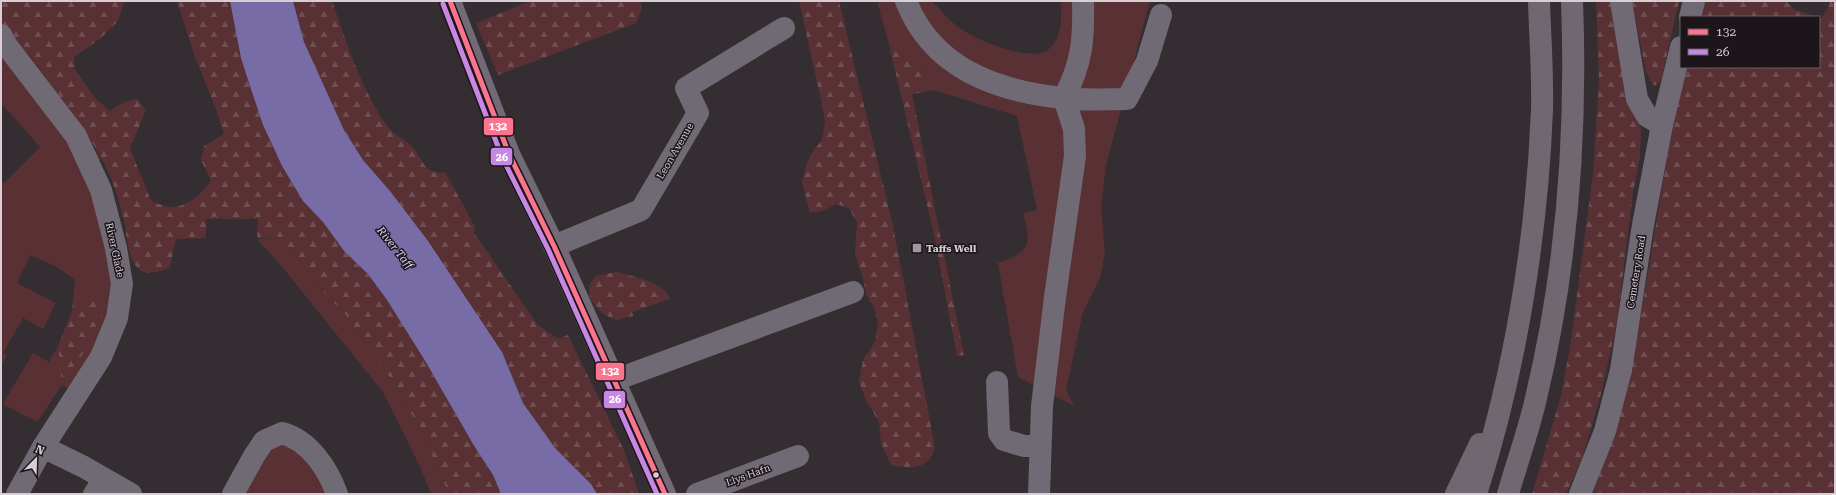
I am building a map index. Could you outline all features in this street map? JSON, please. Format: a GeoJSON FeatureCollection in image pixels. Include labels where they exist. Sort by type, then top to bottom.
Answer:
{"type":"FeatureCollection","features":[{"type":"Feature","properties":{"kind":"highway"},"geometry":{"type":"LineString","coordinates":[[1476,494],[1506,387],[1522,303],[1535,207],[1542,109],[1539,1]]}},
{"type":"Feature","properties":{"kind":"highway"},"geometry":{"type":"LineString","coordinates":[[1508,494],[1536,399],[1554,314],[1567,204],[1572,128],[1574,33],[1572,1]]}},
{"type":"Feature","properties":{"kind":"highway"},"geometry":{"type":"LineString","coordinates":[[1456,494],[1506,387]]}},
{"type":"Feature","properties":{"kind":"main road"},"geometry":{"type":"LineString","coordinates":[[450,1],[509,154],[554,246],[665,494]]}},
{"type":"Feature","properties":{"kind":"street"},"geometry":{"type":"LineString","coordinates":[[906,1],[912,16],[928,41],[944,56],[966,70],[988,81],[1009,88],[1064,98],[1127,99],[1147,61],[1161,15]]}},
{"type":"Feature","properties":{"kind":"street"},"geometry":{"type":"LineString","coordinates":[[1039,494],[1042,406],[1055,297],[1075,156],[1074,129],[1064,98],[1079,66],[1083,45],[1083,1]]}},
{"type":"Feature","properties":{"kind":"street"},"geometry":{"type":"LineString","coordinates":[[1621,1],[1637,98],[1647,116],[1662,125]]}},
{"type":"Feature","properties":{"kind":"street"},"geometry":{"type":"LineString","coordinates":[[1690,16],[1694,1]]}},
{"type":"Feature","properties":{"kind":"street","name":"Leon Avenue"},"geometry":{"type":"LineString","coordinates":[[554,246],[641,210],[698,113],[686,88],[784,28]]}},
{"type":"Feature","properties":{"kind":"street","name":"River Glade"},"geometry":{"type":"LineString","coordinates":[[1,35],[7,46],[76,136],[102,190],[121,270],[122,295],[111,336],[101,356],[43,447],[18,494]]}},
{"type":"Feature","properties":{"kind":"street","name":"Cemetery Road"},"geometry":{"type":"LineString","coordinates":[[1580,494],[1605,432],[1621,370],[1643,225],[1662,125],[1680,51]]}},
{"type":"Feature","properties":{"kind":"street"},"geometry":{"type":"LineString","coordinates":[[615,380],[853,292]]}},
{"type":"Feature","properties":{"kind":"street"},"geometry":{"type":"LineString","coordinates":[[997,382],[999,433],[1004,440],[1013,443],[1040,446]]}},
{"type":"Feature","properties":{"kind":"street"},"geometry":{"type":"LineString","coordinates":[[233,494],[264,441],[282,433],[293,436],[306,444],[318,459],[337,494]]}},
{"type":"Feature","properties":{"kind":"street"},"geometry":{"type":"LineString","coordinates":[[43,447],[99,486],[131,494]]}},
{"type":"Feature","properties":{"kind":"street","name":"Llys Hafn"},"geometry":{"type":"LineString","coordinates":[[697,494],[798,456]]}},
{"type":"Feature","properties":{"kind":"green space"},"geometry":{"type":"Polygon","coordinates":[[[1,1],[125,1],[117,22],[101,38],[74,57],[75,70],[96,99],[110,111],[124,102],[137,99],[146,110],[130,148],[151,201],[169,207],[176,207],[188,203],[203,191],[211,181],[201,160],[204,146],[224,134],[216,109],[195,57],[177,1],[230,1],[250,86],[263,125],[282,166],[303,201],[323,222],[344,251],[368,274],[387,300],[493,475],[501,494],[449,494],[421,430],[389,376],[345,314],[323,292],[295,253],[277,238],[257,238],[258,219],[206,219],[206,238],[176,239],[170,267],[162,271],[149,273],[137,267],[129,251],[124,221],[109,173],[80,124],[37,65],[17,42],[1,29],[1,1]]]}},
{"type":"Feature","properties":{"kind":"green space"},"geometry":{"type":"Polygon","coordinates":[[[293,1],[332,1],[349,50],[363,83],[379,114],[388,127],[414,149],[429,169],[433,172],[445,172],[475,227],[474,233],[537,324],[558,339],[568,335],[624,450],[639,494],[597,494],[591,484],[555,448],[523,403],[502,352],[390,191],[363,160],[344,130],[304,42],[293,1]]]}},
{"type":"Feature","properties":{"kind":"green space"},"geometry":{"type":"Polygon","coordinates":[[[530,1],[639,1],[642,9],[636,23],[498,75],[476,23],[530,1]]]}},
{"type":"Feature","properties":{"kind":"green space"},"geometry":{"type":"Polygon","coordinates":[[[799,1],[839,1],[893,226],[935,448],[928,460],[918,466],[905,467],[891,465],[881,443],[879,422],[866,400],[859,382],[863,360],[875,342],[878,323],[874,307],[866,294],[863,278],[855,254],[857,222],[849,208],[836,204],[823,211],[810,213],[802,182],[806,165],[813,151],[822,140],[825,121],[799,1]]]}},
{"type":"Feature","properties":{"kind":"green space"},"geometry":{"type":"Polygon","coordinates":[[[877,1],[932,1],[952,22],[973,36],[1007,49],[1031,54],[1041,53],[1048,50],[1056,40],[1060,27],[1061,1],[1150,1],[1106,165],[1101,207],[1105,253],[1100,278],[1083,312],[1066,390],[1074,406],[1018,377],[998,263],[1017,255],[1026,246],[1027,233],[1023,213],[1037,210],[1017,116],[934,90],[926,92],[926,76],[919,65],[896,47],[890,48],[877,1]]]}},
{"type":"Feature","properties":{"kind":"green space"},"geometry":{"type":"Polygon","coordinates":[[[1596,1],[1621,1],[1641,129],[1640,158],[1633,192],[1617,323],[1601,394],[1582,459],[1566,494],[1532,494],[1561,396],[1570,347],[1593,175],[1599,79],[1596,1]]]}},
{"type":"Feature","properties":{"kind":"green space"},"geometry":{"type":"Polygon","coordinates":[[[1632,1],[1679,1],[1661,81],[1654,86],[1646,72],[1632,1]]]}},
{"type":"Feature","properties":{"kind":"green space"},"geometry":{"type":"Polygon","coordinates":[[[1702,1],[1786,1],[1795,10],[1815,16],[1698,16],[1702,1]]]}},
{"type":"Feature","properties":{"kind":"green space"},"geometry":{"type":"Polygon","coordinates":[[[1830,1],[1835,1],[1835,494],[1593,494],[1618,418],[1631,365],[1647,280],[1668,152],[1686,68],[1820,68],[1820,17],[1822,18],[1829,6],[1830,1]]]}},
{"type":"Feature","properties":{"kind":"green space"},"geometry":{"type":"Polygon","coordinates":[[[1,29],[23,48],[35,63],[90,140],[101,159],[90,165],[122,284],[77,394],[62,385],[37,422],[3,404],[33,353],[49,362],[58,346],[72,312],[75,280],[55,266],[30,255],[17,283],[56,303],[43,329],[23,318],[3,353],[7,355],[1,366],[1,181],[4,183],[40,147],[1,103],[1,29]]]}},
{"type":"Feature","properties":{"kind":"green space"},"geometry":{"type":"Polygon","coordinates":[[[896,47],[907,48],[922,68],[926,79],[926,92],[912,94],[964,355],[957,356],[934,234],[890,49],[896,47]]]}},
{"type":"Feature","properties":{"kind":"green space"},"geometry":{"type":"Polygon","coordinates":[[[277,238],[295,253],[323,292],[345,314],[389,376],[421,430],[449,494],[431,494],[421,469],[383,392],[279,263],[257,239],[277,238]]]}},
{"type":"Feature","properties":{"kind":"green space"},"geometry":{"type":"Polygon","coordinates":[[[616,272],[655,284],[667,293],[670,299],[632,312],[633,316],[616,320],[603,314],[590,299],[589,285],[596,276],[616,272]]]}},
{"type":"Feature","properties":{"kind":"green space"},"geometry":{"type":"Polygon","coordinates":[[[74,295],[89,299],[100,307],[102,317],[94,337],[62,385],[58,346],[72,312],[74,295]]]}},
{"type":"Feature","properties":{"kind":"green space"},"geometry":{"type":"Polygon","coordinates":[[[282,433],[337,494],[233,494],[282,433]]]}},
{"type":"Feature","properties":{"kind":"water","name":"River Taff"},"geometry":{"type":"Polygon","coordinates":[[[230,1],[293,1],[304,42],[344,130],[363,160],[390,191],[428,241],[502,352],[523,403],[555,448],[591,484],[597,494],[501,494],[493,475],[387,300],[368,274],[344,251],[323,222],[303,201],[282,166],[263,125],[241,58],[230,1]]]}},
{"type":"Feature","properties":{"kind":"transit line","name":"132"},"geometry":{"type":"LineString","coordinates":[[450,1],[509,154],[554,246],[665,494]]}},
{"type":"Feature","properties":{"kind":"transit line","name":"26"},"geometry":{"type":"LineString","coordinates":[[443,4],[502,157],[548,249],[657,494]]}},
{"type":"Feature","properties":{"kind":"place","name":"Taffs Well"},"geometry":{"type":"Point","coordinates":[917,248]}}]}
